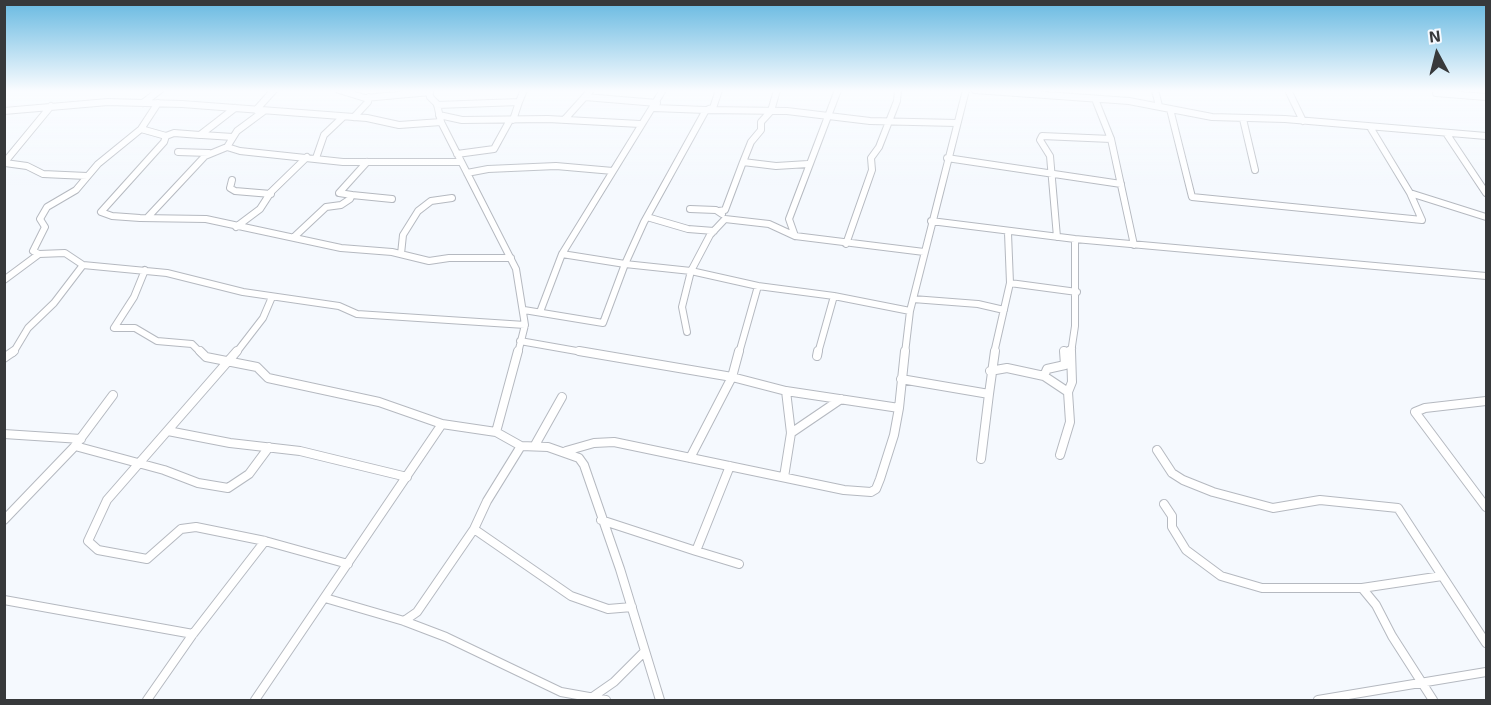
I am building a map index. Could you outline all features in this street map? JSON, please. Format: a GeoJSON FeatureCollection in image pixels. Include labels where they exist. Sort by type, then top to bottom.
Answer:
{"type":"FeatureCollection","features":[{"type":"Feature","properties":{"kind":"street"},"geometry":{"type":"LineString","coordinates":[[5,163],[37,123]]}},
{"type":"Feature","properties":{"kind":"street"},"geometry":{"type":"LineString","coordinates":[[145,123],[141,129],[87,176],[76,190],[47,207],[40,219],[45,227],[33,251],[39,254],[65,253],[83,265],[145,270],[272,297],[339,306],[357,314],[525,325]]}},
{"type":"Feature","properties":{"kind":"street"},"geometry":{"type":"LineString","coordinates":[[200,135],[216,123]]}},
{"type":"Feature","properties":{"kind":"street"},"geometry":{"type":"LineString","coordinates":[[227,147],[232,137],[249,123]]}},
{"type":"Feature","properties":{"kind":"street"},"geometry":{"type":"LineString","coordinates":[[315,158],[324,135],[337,123]]}},
{"type":"Feature","properties":{"kind":"street"},"geometry":{"type":"LineString","coordinates":[[387,123],[399,125],[417,123]]}},
{"type":"Feature","properties":{"kind":"street"},"geometry":{"type":"LineString","coordinates":[[442,123],[516,269],[524,310],[525,325],[496,432]]}},
{"type":"Feature","properties":{"kind":"street"},"geometry":{"type":"LineString","coordinates":[[458,154],[494,149],[509,123]]}},
{"type":"Feature","properties":{"kind":"street"},"geometry":{"type":"LineString","coordinates":[[540,312],[562,254],[640,124],[624,123]]}},
{"type":"Feature","properties":{"kind":"street"},"geometry":{"type":"LineString","coordinates":[[524,310],[603,323],[625,264],[647,217],[699,123]]}},
{"type":"Feature","properties":{"kind":"street"},"geometry":{"type":"LineString","coordinates":[[690,209],[725,210],[751,142],[761,130],[761,123]]}},
{"type":"Feature","properties":{"kind":"street"},"geometry":{"type":"LineString","coordinates":[[795,236],[789,219],[825,123]]}},
{"type":"Feature","properties":{"kind":"street"},"geometry":{"type":"LineString","coordinates":[[846,244],[872,170],[871,158],[879,147],[886,123]]}},
{"type":"Feature","properties":{"kind":"street"},"geometry":{"type":"LineString","coordinates":[[566,451],[594,443],[614,442],[671,452],[844,490],[871,492],[876,489],[894,435],[910,311],[957,123],[954,123]]}},
{"type":"Feature","properties":{"kind":"street"},"geometry":{"type":"LineString","coordinates":[[1105,123],[1111,139],[1134,245]]}},
{"type":"Feature","properties":{"kind":"street"},"geometry":{"type":"LineString","coordinates":[[1174,123],[1192,196],[1422,220],[1410,194],[1370,127]]}},
{"type":"Feature","properties":{"kind":"street"},"geometry":{"type":"LineString","coordinates":[[1244,123],[1256,170]]}},
{"type":"Feature","properties":{"kind":"street"},"geometry":{"type":"LineString","coordinates":[[1324,123],[1486,136]]}},
{"type":"Feature","properties":{"kind":"street"},"geometry":{"type":"LineString","coordinates":[[141,129],[166,136],[174,133],[232,137]]}},
{"type":"Feature","properties":{"kind":"street"},"geometry":{"type":"LineString","coordinates":[[1446,133],[1486,193]]}},
{"type":"Feature","properties":{"kind":"street"},"geometry":{"type":"LineString","coordinates":[[166,136],[164,142],[101,212],[112,216],[206,219],[341,248],[401,254],[429,261],[449,258],[511,258]]}},
{"type":"Feature","properties":{"kind":"street"},"geometry":{"type":"LineString","coordinates":[[1057,237],[1050,156],[1040,140],[1042,136],[1111,139]]}},
{"type":"Feature","properties":{"kind":"street"},"geometry":{"type":"LineString","coordinates":[[178,152],[209,153],[227,147],[258,154],[343,162],[445,165],[461,162]]}},
{"type":"Feature","properties":{"kind":"street"},"geometry":{"type":"LineString","coordinates":[[147,218],[186,174],[209,153]]}},
{"type":"Feature","properties":{"kind":"street"},"geometry":{"type":"LineString","coordinates":[[236,227],[260,208],[307,157]]}},
{"type":"Feature","properties":{"kind":"street"},"geometry":{"type":"LineString","coordinates":[[947,158],[1121,184]]}},
{"type":"Feature","properties":{"kind":"street"},"geometry":{"type":"LineString","coordinates":[[368,162],[339,193],[392,199]]}},
{"type":"Feature","properties":{"kind":"street"},"geometry":{"type":"LineString","coordinates":[[743,162],[776,166],[808,164]]}},
{"type":"Feature","properties":{"kind":"street"},"geometry":{"type":"LineString","coordinates":[[5,163],[27,166],[43,174],[87,176]]}},
{"type":"Feature","properties":{"kind":"street"},"geometry":{"type":"LineString","coordinates":[[467,173],[556,166],[612,171]]}},
{"type":"Feature","properties":{"kind":"street"},"geometry":{"type":"LineString","coordinates":[[232,180],[230,188],[235,191],[271,194]]}},
{"type":"Feature","properties":{"kind":"street"},"geometry":{"type":"LineString","coordinates":[[1410,194],[1486,218]]}},
{"type":"Feature","properties":{"kind":"street"},"geometry":{"type":"LineString","coordinates":[[294,237],[326,207],[341,205],[352,195]]}},
{"type":"Feature","properties":{"kind":"street"},"geometry":{"type":"LineString","coordinates":[[401,254],[403,236],[418,212],[431,201],[452,198]]}},
{"type":"Feature","properties":{"kind":"street"},"geometry":{"type":"LineString","coordinates":[[719,211],[725,219],[770,224],[795,236],[924,252]]}},
{"type":"Feature","properties":{"kind":"street"},"geometry":{"type":"LineString","coordinates":[[647,217],[688,230],[714,231]]}},
{"type":"Feature","properties":{"kind":"street"},"geometry":{"type":"LineString","coordinates":[[687,332],[682,308],[691,271],[714,231],[725,219]]}},
{"type":"Feature","properties":{"kind":"street"},"geometry":{"type":"LineString","coordinates":[[931,221],[1008,233],[1486,276]]}},
{"type":"Feature","properties":{"kind":"street"},"geometry":{"type":"LineString","coordinates":[[981,459],[990,371],[1010,283],[1008,233]]}},
{"type":"Feature","properties":{"kind":"street"},"geometry":{"type":"LineString","coordinates":[[1060,455],[1070,422],[1068,392],[1072,382],[1071,348],[1077,292],[1075,239]]}},
{"type":"Feature","properties":{"kind":"street"},"geometry":{"type":"LineString","coordinates":[[4,279],[39,254]]}},
{"type":"Feature","properties":{"kind":"street"},"geometry":{"type":"LineString","coordinates":[[562,254],[691,271],[758,286],[834,296],[910,311]]}},
{"type":"Feature","properties":{"kind":"street"},"geometry":{"type":"LineString","coordinates":[[4,358],[12,354],[28,328],[54,303],[83,265]]}},
{"type":"Feature","properties":{"kind":"street"},"geometry":{"type":"LineString","coordinates":[[145,270],[134,297],[114,328],[135,328],[157,341],[192,344],[206,357],[257,367],[268,378],[379,402],[442,424],[496,432],[521,446],[535,445],[566,451],[579,458],[584,465],[632,607],[660,700]]}},
{"type":"Feature","properties":{"kind":"street"},"geometry":{"type":"LineString","coordinates":[[1010,283],[1077,292]]}},
{"type":"Feature","properties":{"kind":"street"},"geometry":{"type":"LineString","coordinates":[[690,458],[732,377],[758,286]]}},
{"type":"Feature","properties":{"kind":"street"},"geometry":{"type":"LineString","coordinates":[[817,356],[834,296]]}},
{"type":"Feature","properties":{"kind":"street"},"geometry":{"type":"LineString","coordinates":[[272,297],[263,318],[229,360],[141,464],[107,500],[88,541],[98,550],[147,559],[181,529],[196,527],[265,541],[348,564]]}},
{"type":"Feature","properties":{"kind":"street"},"geometry":{"type":"LineString","coordinates":[[913,299],[978,304],[1004,310]]}},
{"type":"Feature","properties":{"kind":"street"},"geometry":{"type":"LineString","coordinates":[[520,341],[732,377],[786,391],[899,408]]}},
{"type":"Feature","properties":{"kind":"street"},"geometry":{"type":"LineString","coordinates":[[1044,376],[1047,369],[1065,365],[1064,351],[1071,348]]}},
{"type":"Feature","properties":{"kind":"street"},"geometry":{"type":"LineString","coordinates":[[990,371],[1007,368],[1044,376],[1068,392]]}},
{"type":"Feature","properties":{"kind":"street"},"geometry":{"type":"LineString","coordinates":[[901,379],[989,394]]}},
{"type":"Feature","properties":{"kind":"street"},"geometry":{"type":"LineString","coordinates":[[784,477],[791,433],[786,391]]}},
{"type":"Feature","properties":{"kind":"street"},"geometry":{"type":"LineString","coordinates":[[4,520],[75,446],[112,395]]}},
{"type":"Feature","properties":{"kind":"street"},"geometry":{"type":"LineString","coordinates":[[535,445],[562,397]]}},
{"type":"Feature","properties":{"kind":"street"},"geometry":{"type":"LineString","coordinates":[[791,433],[826,412],[841,399]]}},
{"type":"Feature","properties":{"kind":"street"},"geometry":{"type":"LineString","coordinates":[[1486,401],[1425,408],[1415,412],[1483,498],[1486,507]]}},
{"type":"Feature","properties":{"kind":"street"},"geometry":{"type":"LineString","coordinates":[[255,700],[442,424]]}},
{"type":"Feature","properties":{"kind":"street"},"geometry":{"type":"LineString","coordinates":[[168,431],[205,439],[300,451],[407,477]]}},
{"type":"Feature","properties":{"kind":"street"},"geometry":{"type":"LineString","coordinates":[[4,434],[81,439]]}},
{"type":"Feature","properties":{"kind":"street"},"geometry":{"type":"LineString","coordinates":[[75,446],[198,483],[228,488],[249,474],[269,447]]}},
{"type":"Feature","properties":{"kind":"street"},"geometry":{"type":"LineString","coordinates":[[404,621],[417,612],[474,529],[487,501],[521,446]]}},
{"type":"Feature","properties":{"kind":"street"},"geometry":{"type":"LineString","coordinates":[[1157,450],[1172,473],[1184,480],[1213,492],[1273,508],[1320,500],[1394,507],[1399,510],[1486,643]]}},
{"type":"Feature","properties":{"kind":"street"},"geometry":{"type":"LineString","coordinates":[[696,551],[730,466]]}},
{"type":"Feature","properties":{"kind":"street"},"geometry":{"type":"LineString","coordinates":[[1164,504],[1172,516],[1172,527],[1186,550],[1221,576],[1269,588],[1326,590],[1362,588],[1442,576]]}},
{"type":"Feature","properties":{"kind":"street"},"geometry":{"type":"LineString","coordinates":[[602,520],[740,564]]}},
{"type":"Feature","properties":{"kind":"street"},"geometry":{"type":"LineString","coordinates":[[474,529],[571,596],[608,609],[632,607]]}},
{"type":"Feature","properties":{"kind":"street"},"geometry":{"type":"LineString","coordinates":[[147,700],[193,634],[265,541]]}},
{"type":"Feature","properties":{"kind":"street"},"geometry":{"type":"LineString","coordinates":[[1362,588],[1376,605],[1433,700]]}},
{"type":"Feature","properties":{"kind":"street"},"geometry":{"type":"LineString","coordinates":[[325,598],[404,621],[446,637],[561,693],[606,700]]}},
{"type":"Feature","properties":{"kind":"street"},"geometry":{"type":"LineString","coordinates":[[4,600],[193,634]]}},
{"type":"Feature","properties":{"kind":"street"},"geometry":{"type":"LineString","coordinates":[[590,699],[614,682],[645,651]]}},
{"type":"Feature","properties":{"kind":"street"},"geometry":{"type":"LineString","coordinates":[[1318,700],[1486,672]]}}]}
